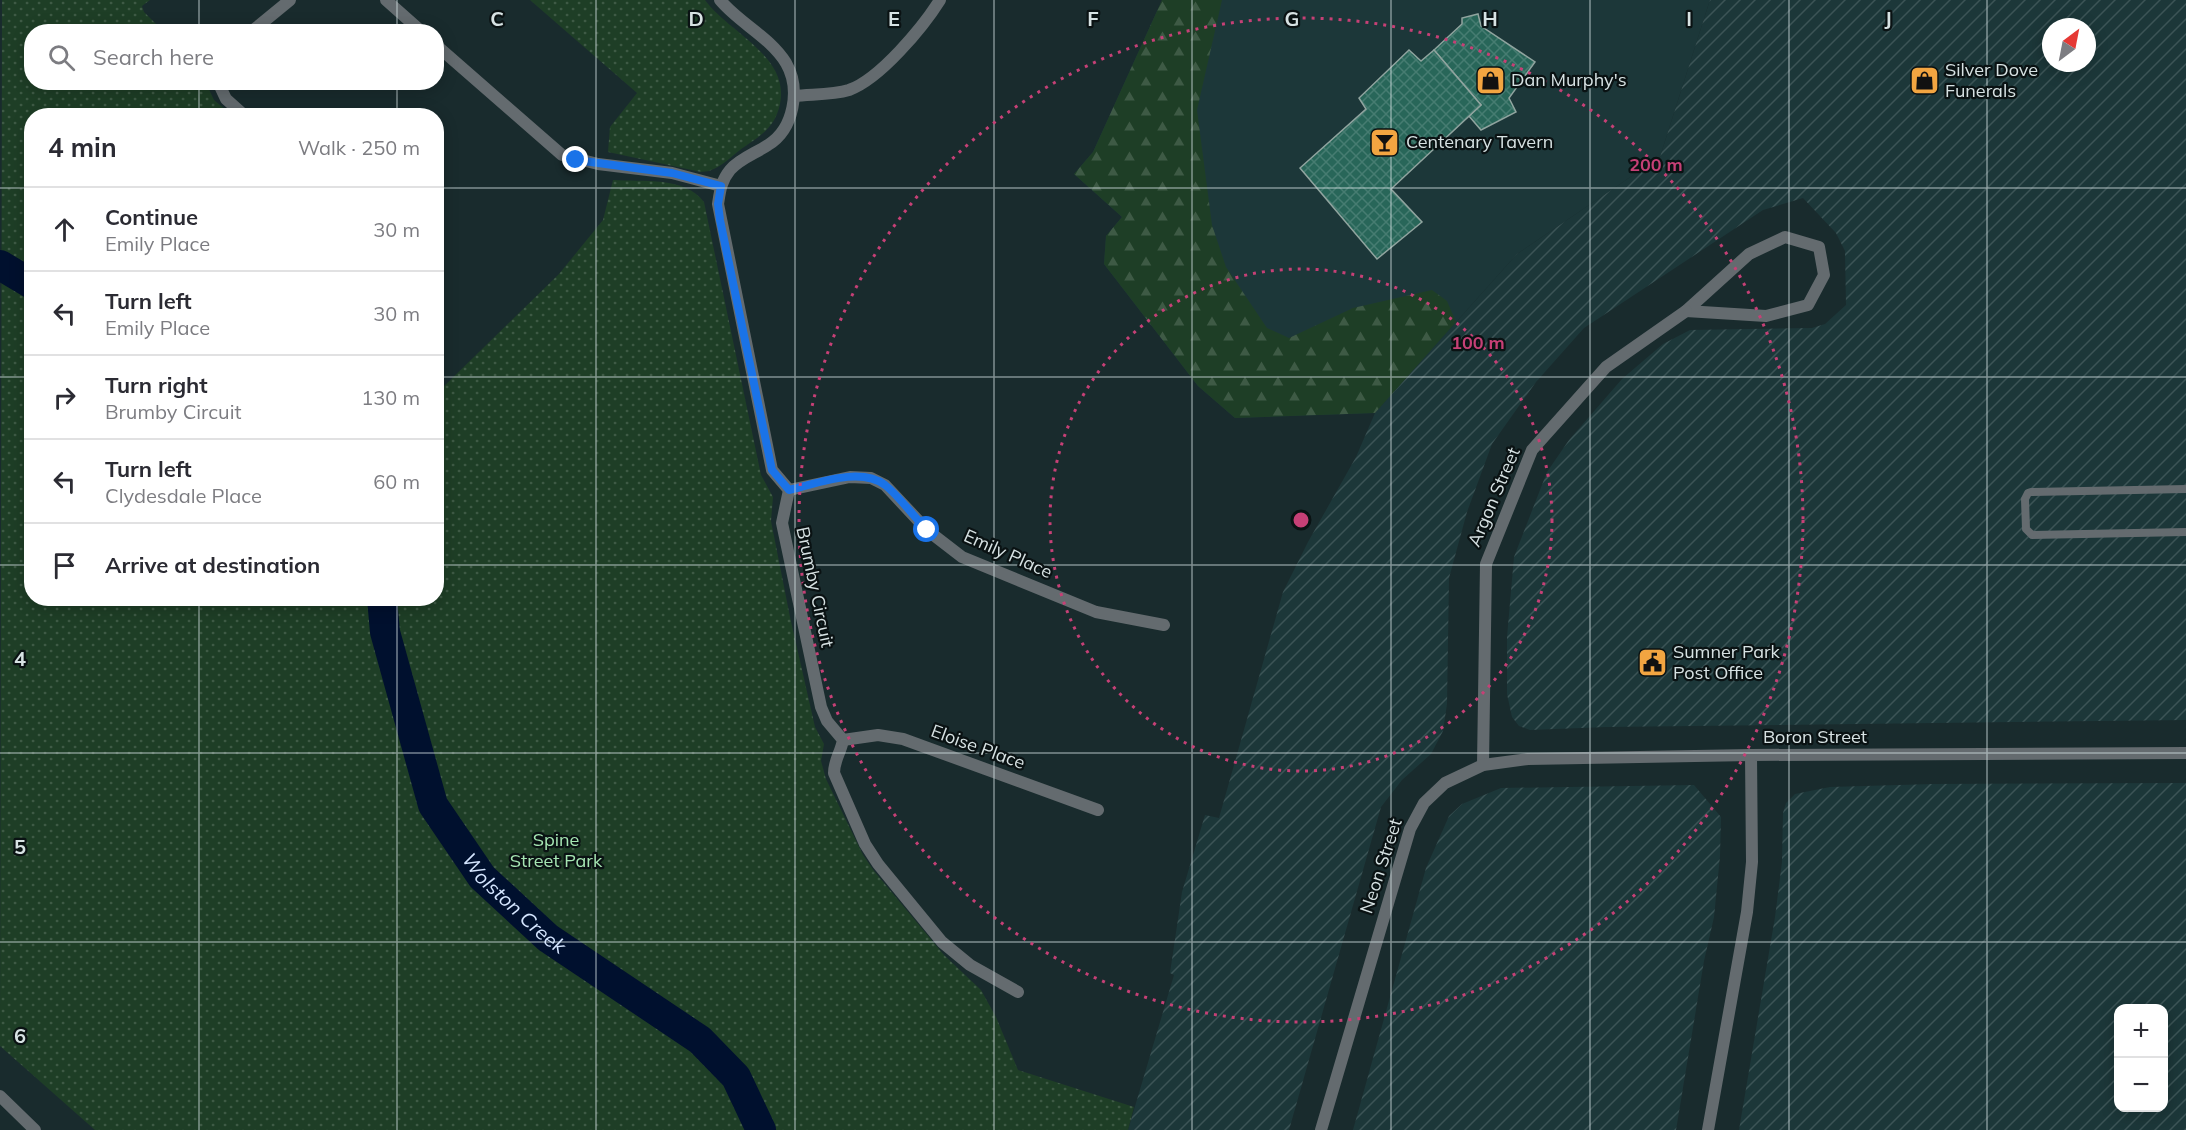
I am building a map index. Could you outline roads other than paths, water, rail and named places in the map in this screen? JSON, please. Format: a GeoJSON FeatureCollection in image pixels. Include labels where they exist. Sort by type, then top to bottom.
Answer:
{"type":"FeatureCollection","features":[{"type":"Feature","properties":{"kind":"street"},"geometry":{"type":"LineString","coordinates":[[261,24],[290,0]]}},
{"type":"Feature","properties":{"kind":"street"},"geometry":{"type":"LineString","coordinates":[[386,0],[413,24]]}},
{"type":"Feature","properties":{"kind":"street"},"geometry":{"type":"LineString","coordinates":[[720,0],[774,48],[785,62],[792,77],[794,96],[790,117],[782,132],[771,144],[731,169],[721,186],[718,204],[772,470],[789,490]]}},
{"type":"Feature","properties":{"kind":"street"},"geometry":{"type":"LineString","coordinates":[[794,96],[849,90],[865,81],[917,34],[940,0]]}},
{"type":"Feature","properties":{"kind":"street"},"geometry":{"type":"LineString","coordinates":[[444,52],[562,154],[598,165],[672,173],[721,186]]}},
{"type":"Feature","properties":{"kind":"street"},"geometry":{"type":"LineString","coordinates":[[222,90],[226,99],[236,108]]}},
{"type":"Feature","properties":{"kind":"street","name":"Argon Street"},"geometry":{"type":"LineString","coordinates":[[1483,765],[1486,564],[1532,450],[1606,367],[1686,311],[1749,254],[1785,237],[1819,247],[1824,275],[1808,305],[1766,316],[1686,311]]}},
{"type":"Feature","properties":{"kind":"street","name":"Emily Place"},"geometry":{"type":"LineString","coordinates":[[789,490],[850,477],[871,478],[885,485],[927,530],[962,557],[1096,612],[1164,625]]}},
{"type":"Feature","properties":{"kind":"street","name":"Brumby Circuit"},"geometry":{"type":"LineString","coordinates":[[789,490],[782,523],[821,707],[827,721],[843,740]]}},
{"type":"Feature","properties":{"kind":"street","name":"Eloise Place"},"geometry":{"type":"LineString","coordinates":[[843,740],[878,735],[903,739],[1098,810]]}},
{"type":"Feature","properties":{"kind":"street"},"geometry":{"type":"LineString","coordinates":[[843,740],[842,750],[834,763],[834,773],[865,844],[878,864],[954,953],[1018,992]]}},
{"type":"Feature","properties":{"kind":"street","name":"Boron Street"},"geometry":{"type":"LineString","coordinates":[[1708,1130],[1748,902],[1752,862],[1751,755],[2186,753]]}},
{"type":"Feature","properties":{"kind":"street","name":"Neon Street"},"geometry":{"type":"LineString","coordinates":[[1321,1130],[1410,829],[1424,803],[1445,783],[1483,765],[1528,759],[1751,755]]}},
{"type":"Feature","properties":{"kind":"street"},"geometry":{"type":"LineString","coordinates":[[0,1096],[35,1130]]}},
{"type":"Feature","properties":{"kind":"lane"},"geometry":{"type":"LineString","coordinates":[[2186,489],[2031,492],[2025,499],[2026,529],[2032,535],[2186,532]]}},
{"type":"Feature","properties":{"kind":"waterway","name":"Wolston Creek"},"geometry":{"type":"LineString","coordinates":[[0,265],[24,279]]}},
{"type":"Feature","properties":{"kind":"waterway","name":"Wolston Creek"},"geometry":{"type":"LineString","coordinates":[[383,606],[385,632],[433,805],[482,877],[548,938],[700,1040],[736,1077],[761,1130]]}},
{"type":"Feature","properties":{"kind":"place","name":"Dan Murphy's"},"geometry":{"type":"Point","coordinates":[1490,80]}},
{"type":"Feature","properties":{"kind":"place","name":"Silver Dove Funerals"},"geometry":{"type":"Point","coordinates":[1924,80]}},
{"type":"Feature","properties":{"kind":"place","name":"Centenary Tavern"},"geometry":{"type":"Point","coordinates":[1385,142]}},
{"type":"Feature","properties":{"kind":"place","name":"Sumner Park Post Office"},"geometry":{"type":"Point","coordinates":[1652,662]}},
{"type":"Feature","properties":{"kind":"park label","name":"Spine Street Park"},"geometry":{"type":"Point","coordinates":[556,850]}}]}
